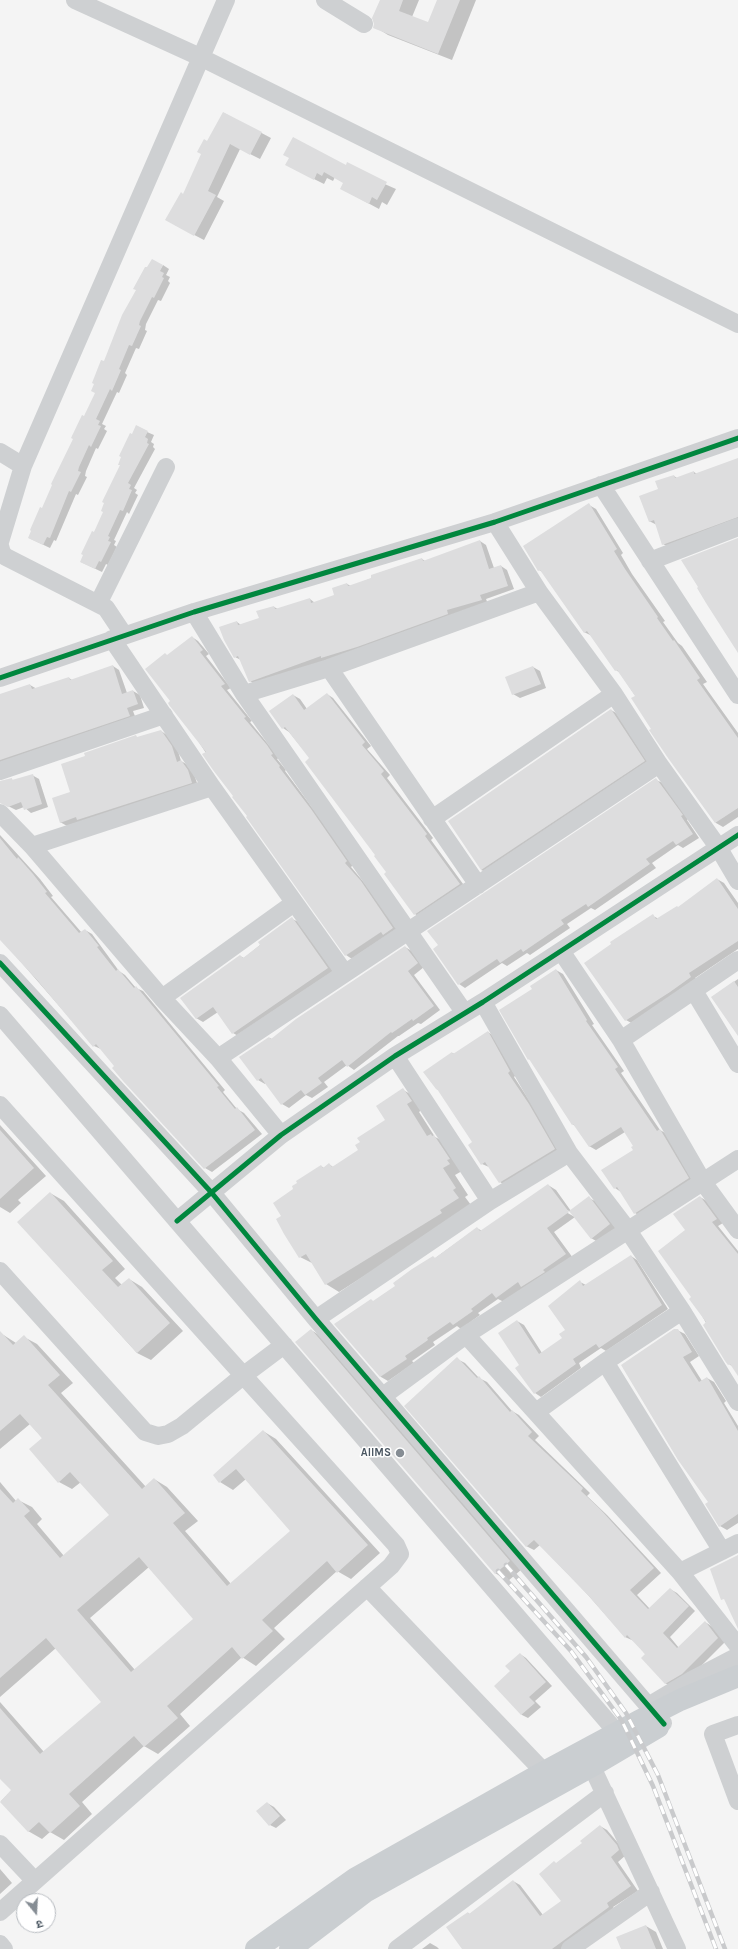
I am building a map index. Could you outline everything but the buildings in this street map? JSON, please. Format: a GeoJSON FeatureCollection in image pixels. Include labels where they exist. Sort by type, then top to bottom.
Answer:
{"type":"FeatureCollection","features":[{"type":"Feature","properties":{"kind":"main road"},"geometry":{"type":"LineString","coordinates":[[290,1949],[365,1892],[588,1758],[623,1739],[656,1714],[680,1700],[738,1676]]}},
{"type":"Feature","properties":{"kind":"main road"},"geometry":{"type":"LineString","coordinates":[[656,1714],[688,1711],[738,1692]]}},
{"type":"Feature","properties":{"kind":"main road"},"geometry":{"type":"LineString","coordinates":[[256,1949],[356,1878],[544,1772],[588,1758]]}},
{"type":"Feature","properties":{"kind":"street"},"geometry":{"type":"LineString","coordinates":[[75,0],[200,57],[738,324]]}},
{"type":"Feature","properties":{"kind":"street"},"geometry":{"type":"LineString","coordinates":[[0,542],[23,466],[226,0]]}},
{"type":"Feature","properties":{"kind":"street"},"geometry":{"type":"LineString","coordinates":[[325,0],[364,24]]}},
{"type":"Feature","properties":{"kind":"street"},"geometry":{"type":"LineString","coordinates":[[0,678],[194,612],[495,522],[738,438]]}},
{"type":"Feature","properties":{"kind":"street"},"geometry":{"type":"LineString","coordinates":[[0,452],[23,466]]}},
{"type":"Feature","properties":{"kind":"street"},"geometry":{"type":"LineString","coordinates":[[98,604],[166,467]]}},
{"type":"Feature","properties":{"kind":"street"},"geometry":{"type":"LineString","coordinates":[[600,485],[738,695]]}},
{"type":"Feature","properties":{"kind":"street"},"geometry":{"type":"LineString","coordinates":[[495,522],[539,592],[614,694],[659,764],[718,847],[738,881]]}},
{"type":"Feature","properties":{"kind":"street"},"geometry":{"type":"LineString","coordinates":[[650,561],[737,529]]}},
{"type":"Feature","properties":{"kind":"street"},"geometry":{"type":"LineString","coordinates":[[0,546],[2,553],[6,557],[98,604],[110,613],[118,637],[164,715],[212,787],[344,972]]}},
{"type":"Feature","properties":{"kind":"street"},"geometry":{"type":"LineString","coordinates":[[244,694],[329,668],[539,592]]}},
{"type":"Feature","properties":{"kind":"street"},"geometry":{"type":"LineString","coordinates":[[194,612],[244,694],[409,930],[464,1012]]}},
{"type":"Feature","properties":{"kind":"street"},"geometry":{"type":"LineString","coordinates":[[329,668],[478,885]]}},
{"type":"Feature","properties":{"kind":"street"},"geometry":{"type":"LineString","coordinates":[[432,818],[614,694]]}},
{"type":"Feature","properties":{"kind":"street"},"geometry":{"type":"LineString","coordinates":[[0,772],[164,715]]}},
{"type":"Feature","properties":{"kind":"street"},"geometry":{"type":"LineString","coordinates":[[218,1058],[344,972],[478,885],[659,764]]}},
{"type":"Feature","properties":{"kind":"street"},"geometry":{"type":"LineString","coordinates":[[32,846],[212,787]]}},
{"type":"Feature","properties":{"kind":"street"},"geometry":{"type":"LineString","coordinates":[[0,813],[32,846],[162,998],[218,1058],[281,1136]]}},
{"type":"Feature","properties":{"kind":"street"},"geometry":{"type":"LineString","coordinates":[[177,1221],[281,1136],[395,1056],[464,1012],[483,1002],[738,835]]}},
{"type":"Feature","properties":{"kind":"street"},"geometry":{"type":"LineString","coordinates":[[162,998],[294,903]]}},
{"type":"Feature","properties":{"kind":"street"},"geometry":{"type":"LineString","coordinates":[[560,951],[621,1040],[702,1182],[738,1230]]}},
{"type":"Feature","properties":{"kind":"street"},"geometry":{"type":"LineString","coordinates":[[621,1040],[738,960]]}},
{"type":"Feature","properties":{"kind":"street"},"geometry":{"type":"LineString","coordinates":[[0,962],[211,1192],[316,1319],[656,1714],[692,1680],[738,1656]]}},
{"type":"Feature","properties":{"kind":"street"},"geometry":{"type":"LineString","coordinates":[[694,991],[738,1064]]}},
{"type":"Feature","properties":{"kind":"street"},"geometry":{"type":"LineString","coordinates":[[483,1002],[569,1153],[628,1230],[682,1311],[738,1402]]}},
{"type":"Feature","properties":{"kind":"street"},"geometry":{"type":"LineString","coordinates":[[0,1015],[623,1739]]}},
{"type":"Feature","properties":{"kind":"street"},"geometry":{"type":"LineString","coordinates":[[395,1056],[490,1201]]}},
{"type":"Feature","properties":{"kind":"street"},"geometry":{"type":"LineString","coordinates":[[0,1105],[396,1545],[400,1554],[391,1566],[0,1912]]}},
{"type":"Feature","properties":{"kind":"street"},"geometry":{"type":"LineString","coordinates":[[316,1319],[490,1201],[569,1153]]}},
{"type":"Feature","properties":{"kind":"street"},"geometry":{"type":"LineString","coordinates":[[383,1396],[466,1335],[738,1159]]}},
{"type":"Feature","properties":{"kind":"street"},"geometry":{"type":"LineString","coordinates":[[0,1271],[145,1432],[158,1436],[168,1434],[182,1426],[244,1375],[284,1345]]}},
{"type":"Feature","properties":{"kind":"street"},"geometry":{"type":"LineString","coordinates":[[536,1412],[605,1362],[682,1311]]}},
{"type":"Feature","properties":{"kind":"street"},"geometry":{"type":"LineString","coordinates":[[466,1335],[680,1572],[738,1646]]}},
{"type":"Feature","properties":{"kind":"street"},"geometry":{"type":"LineString","coordinates":[[605,1362],[722,1552]]}},
{"type":"Feature","properties":{"kind":"street"},"geometry":{"type":"LineString","coordinates":[[680,1572],[738,1543]]}},
{"type":"Feature","properties":{"kind":"street"},"geometry":{"type":"LineString","coordinates":[[367,1587],[544,1772]]}},
{"type":"Feature","properties":{"kind":"street"},"geometry":{"type":"LineString","coordinates":[[738,1725],[713,1734],[738,1801]]}},
{"type":"Feature","properties":{"kind":"street"},"geometry":{"type":"LineString","coordinates":[[588,1758],[677,1949]]}},
{"type":"Feature","properties":{"kind":"street"},"geometry":{"type":"LineString","coordinates":[[396,1949],[605,1794]]}},
{"type":"Feature","properties":{"kind":"street"},"geometry":{"type":"LineString","coordinates":[[0,1844],[34,1881]]}},
{"type":"Feature","properties":{"kind":"street"},"geometry":{"type":"LineString","coordinates":[[570,1949],[651,1892]]}},
{"type":"Feature","properties":{"kind":"street"},"geometry":{"type":"LineString","coordinates":[[0,1944],[4,1949]]}},
{"type":"Feature","properties":{"kind":"railway"},"geometry":{"type":"LineString","coordinates":[[506,1565],[586,1657],[626,1713],[658,1775],[725,1949]]}},
{"type":"Feature","properties":{"kind":"railway"},"geometry":{"type":"LineString","coordinates":[[498,1571],[571,1651],[622,1721],[653,1786],[716,1949]]}},
{"type":"Feature","properties":{"kind":"cycle path"},"geometry":{"type":"LineString","coordinates":[[0,678],[194,612],[495,522],[738,438]]}},
{"type":"Feature","properties":{"kind":"cycle path"},"geometry":{"type":"LineString","coordinates":[[177,1221],[281,1135],[395,1056],[483,1002],[738,835]]}},
{"type":"Feature","properties":{"kind":"cycle path"},"geometry":{"type":"LineString","coordinates":[[0,963],[211,1192],[316,1319],[664,1724]]}},
{"type":"Feature","properties":{"kind":"place","name":"AIIMS"},"geometry":{"type":"Point","coordinates":[400,1453]}}]}
